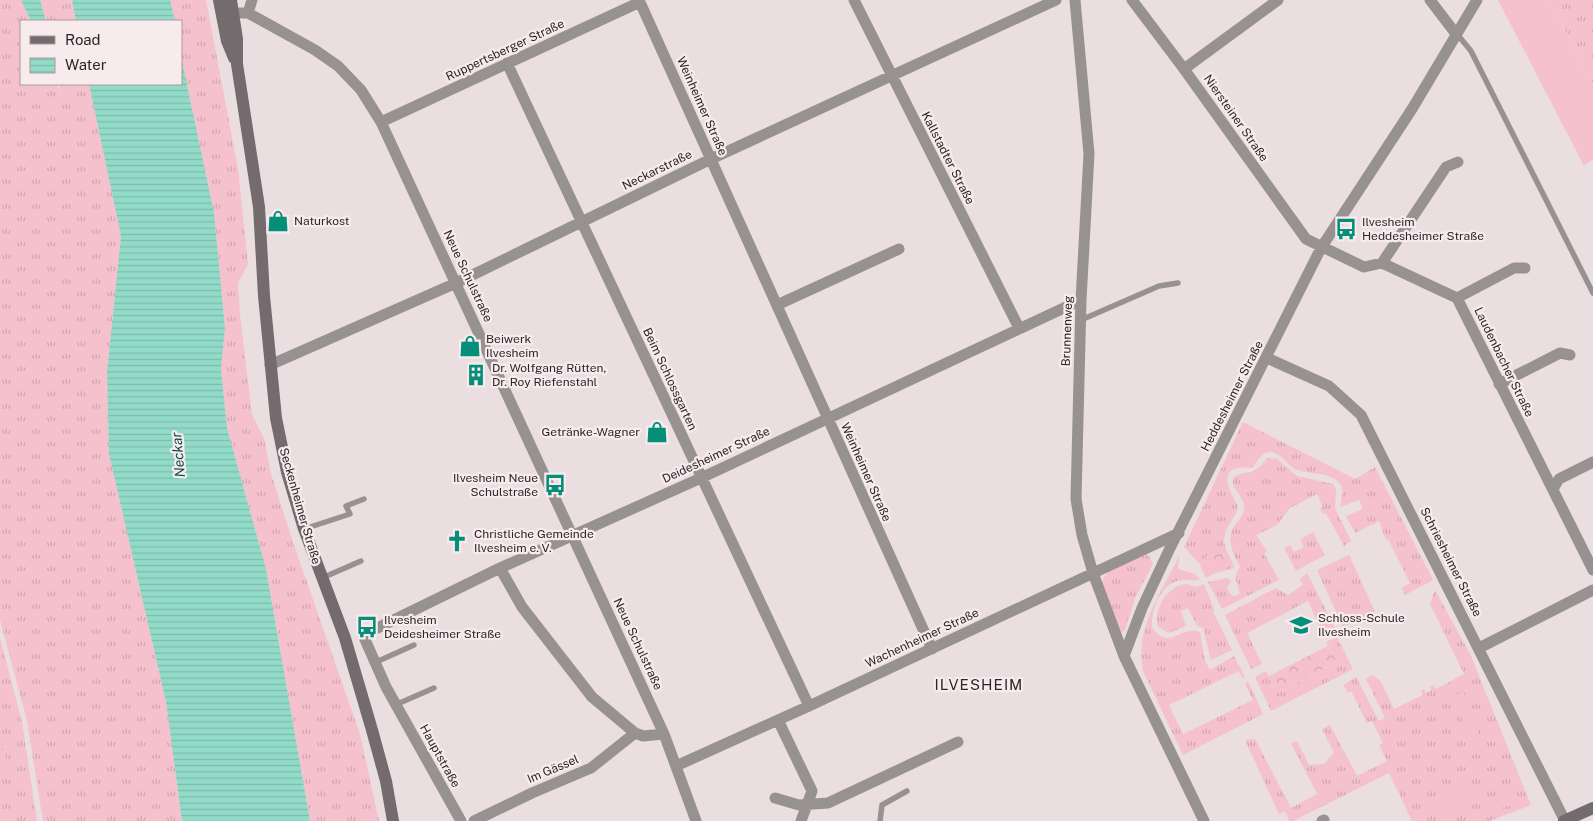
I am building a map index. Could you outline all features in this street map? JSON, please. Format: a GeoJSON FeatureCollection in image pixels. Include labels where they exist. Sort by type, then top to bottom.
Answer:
{"type":"FeatureCollection","features":[{"type":"Feature","properties":{"kind":"main road","name":"Seckenheimer Straße"},"geometry":{"type":"LineString","coordinates":[[219,0],[229,8],[227,41],[237,64],[258,208],[270,365],[276,418],[287,472],[304,529],[345,638],[386,781],[393,821]]}},
{"type":"Feature","properties":{"kind":"main road"},"geometry":{"type":"LineString","coordinates":[[1565,821],[1593,808]]}},
{"type":"Feature","properties":{"kind":"street"},"geometry":{"type":"LineString","coordinates":[[248,13],[252,0]]}},
{"type":"Feature","properties":{"kind":"street","name":"Kallstadter Straße"},"geometry":{"type":"LineString","coordinates":[[854,0],[1019,328]]}},
{"type":"Feature","properties":{"kind":"street","name":"Neckarstraße"},"geometry":{"type":"LineString","coordinates":[[270,365],[456,283],[711,159],[1056,0]]}},
{"type":"Feature","properties":{"kind":"street","name":"Brunnenweg"},"geometry":{"type":"LineString","coordinates":[[1075,0],[1089,154],[1081,300],[1076,500],[1082,534],[1093,573],[1124,656]]}},
{"type":"Feature","properties":{"kind":"street","name":"Niersteiner Straße"},"geometry":{"type":"LineString","coordinates":[[1132,0],[1184,69],[1306,240],[1321,248]]}},
{"type":"Feature","properties":{"kind":"street"},"geometry":{"type":"LineString","coordinates":[[1184,69],[1278,0]]}},
{"type":"Feature","properties":{"kind":"street"},"geometry":{"type":"LineString","coordinates":[[1430,0],[1456,34]]}},
{"type":"Feature","properties":{"kind":"street","name":"Heddesheimer Straße"},"geometry":{"type":"LineString","coordinates":[[1124,656],[1142,608],[1178,533],[1321,248],[1412,109],[1477,0]]}},
{"type":"Feature","properties":{"kind":"street","name":"Ruppertsberger Straße"},"geometry":{"type":"LineString","coordinates":[[381,122],[640,1]]}},
{"type":"Feature","properties":{"kind":"street","name":"Weinheimer Straße"},"geometry":{"type":"LineString","coordinates":[[640,1],[932,649]]}},
{"type":"Feature","properties":{"kind":"street","name":"Neue Schulstraße"},"geometry":{"type":"LineString","coordinates":[[229,8],[248,13],[300,40],[338,66],[361,90],[381,122],[664,734],[696,821]]}},
{"type":"Feature","properties":{"kind":"street","name":"Beim Schlossgarten"},"geometry":{"type":"LineString","coordinates":[[507,63],[809,706]]}},
{"type":"Feature","properties":{"kind":"street"},"geometry":{"type":"LineString","coordinates":[[1382,263],[1446,167],[1458,162]]}},
{"type":"Feature","properties":{"kind":"street"},"geometry":{"type":"LineString","coordinates":[[1321,248],[1364,267],[1382,263],[1457,298],[1514,268],[1524,268]]}},
{"type":"Feature","properties":{"kind":"street"},"geometry":{"type":"LineString","coordinates":[[778,305],[899,250]]}},
{"type":"Feature","properties":{"kind":"street","name":"Laudenbacher Straße"},"geometry":{"type":"LineString","coordinates":[[1457,298],[1593,570]]}},
{"type":"Feature","properties":{"kind":"street","name":"Deidesheimer Straße"},"geometry":{"type":"LineString","coordinates":[[363,635],[500,568],[701,478],[1081,300]]}},
{"type":"Feature","properties":{"kind":"street"},"geometry":{"type":"LineString","coordinates":[[1499,384],[1560,353],[1570,354]]}},
{"type":"Feature","properties":{"kind":"street","name":"Schriesheimer Straße"},"geometry":{"type":"LineString","coordinates":[[1267,358],[1329,386],[1360,414],[1565,821]]}},
{"type":"Feature","properties":{"kind":"street"},"geometry":{"type":"LineString","coordinates":[[1553,489],[1560,479],[1593,462]]}},
{"type":"Feature","properties":{"kind":"street","name":"Wachenheimer Straße"},"geometry":{"type":"LineString","coordinates":[[676,766],[932,649],[1178,533]]}},
{"type":"Feature","properties":{"kind":"street"},"geometry":{"type":"LineString","coordinates":[[500,568],[522,606],[592,697],[635,732],[643,736],[664,734]]}},
{"type":"Feature","properties":{"kind":"street"},"geometry":{"type":"LineString","coordinates":[[1479,648],[1593,590]]}},
{"type":"Feature","properties":{"kind":"street","name":"Hauptstraße"},"geometry":{"type":"LineString","coordinates":[[363,635],[380,681],[461,821]]}},
{"type":"Feature","properties":{"kind":"street"},"geometry":{"type":"LineString","coordinates":[[1124,656],[1204,821]]}},
{"type":"Feature","properties":{"kind":"street"},"geometry":{"type":"LineString","coordinates":[[778,720],[812,791],[801,821]]}},
{"type":"Feature","properties":{"kind":"street","name":"Im Gässel"},"geometry":{"type":"LineString","coordinates":[[474,821],[532,792],[591,768],[635,732]]}},
{"type":"Feature","properties":{"kind":"street"},"geometry":{"type":"LineString","coordinates":[[775,798],[799,805],[828,803],[958,742]]}},
{"type":"Feature","properties":{"kind":"lane"},"geometry":{"type":"LineString","coordinates":[[1456,34],[1471,50],[1593,293]]}},
{"type":"Feature","properties":{"kind":"lane"},"geometry":{"type":"LineString","coordinates":[[1081,320],[1159,286],[1178,283]]}},
{"type":"Feature","properties":{"kind":"lane"},"geometry":{"type":"LineString","coordinates":[[304,529],[350,514],[346,506],[364,499]]}},
{"type":"Feature","properties":{"kind":"lane"},"geometry":{"type":"LineString","coordinates":[[322,578],[361,562]]}},
{"type":"Feature","properties":{"kind":"lane"},"geometry":{"type":"LineString","coordinates":[[374,663],[414,645]]}},
{"type":"Feature","properties":{"kind":"lane"},"geometry":{"type":"LineString","coordinates":[[395,705],[434,688]]}},
{"type":"Feature","properties":{"kind":"lane"},"geometry":{"type":"LineString","coordinates":[[880,821],[882,805],[908,792]]}},
{"type":"Feature","properties":{"kind":"green space"},"geometry":{"type":"Polygon","coordinates":[[[0,0],[21,0],[31,20],[20,20],[20,85],[57,85],[60,92],[59,85],[89,85],[121,236],[107,372],[109,454],[166,702],[182,821],[43,821],[27,721],[0,620],[0,0]]]}},
{"type":"Feature","properties":{"kind":"green space"},"geometry":{"type":"Polygon","coordinates":[[[40,0],[72,0],[76,20],[46,20],[40,0]]]}},
{"type":"Feature","properties":{"kind":"green space"},"geometry":{"type":"Polygon","coordinates":[[[170,0],[206,0],[238,169],[248,264],[238,283],[252,415],[264,438],[271,474],[294,545],[360,734],[379,821],[310,821],[266,569],[227,428],[221,368],[225,328],[214,213],[182,61],[182,20],[175,20],[170,0]]]}},
{"type":"Feature","properties":{"kind":"green space"},"geometry":{"type":"Polygon","coordinates":[[[1498,0],[1549,0],[1593,83],[1593,159],[1584,166],[1498,0]]]}},
{"type":"Feature","properties":{"kind":"green space"},"geometry":{"type":"Polygon","coordinates":[[[1549,0],[1593,0],[1593,83],[1549,0]]]}},
{"type":"Feature","properties":{"kind":"green space"},"geometry":{"type":"Polygon","coordinates":[[[1243,422],[1355,479],[1375,467],[1433,580],[1405,595],[1402,588],[1410,583],[1388,539],[1386,540],[1379,521],[1355,533],[1346,516],[1363,509],[1359,500],[1340,507],[1342,489],[1336,480],[1325,475],[1295,469],[1281,456],[1270,452],[1262,455],[1253,467],[1237,468],[1228,475],[1228,486],[1238,507],[1226,531],[1224,541],[1234,568],[1231,569],[1221,549],[1206,557],[1215,573],[1206,578],[1199,563],[1184,547],[1243,422]]]}},
{"type":"Feature","properties":{"kind":"green space"},"geometry":{"type":"Polygon","coordinates":[[[1267,458],[1277,459],[1297,476],[1333,484],[1336,489],[1335,508],[1351,541],[1344,546],[1326,513],[1323,514],[1320,508],[1323,507],[1317,494],[1290,508],[1277,525],[1256,535],[1267,551],[1264,553],[1279,580],[1222,609],[1208,582],[1228,578],[1231,581],[1227,588],[1231,595],[1236,596],[1240,593],[1235,577],[1240,566],[1233,552],[1231,536],[1234,526],[1243,514],[1244,506],[1242,498],[1234,486],[1233,478],[1257,469],[1267,458]]]}},
{"type":"Feature","properties":{"kind":"green space"},"geometry":{"type":"Polygon","coordinates":[[[1313,532],[1325,555],[1296,571],[1284,548],[1290,545],[1294,552],[1304,547],[1300,539],[1313,532]]]}},
{"type":"Feature","properties":{"kind":"green space"},"geometry":{"type":"Polygon","coordinates":[[[1221,548],[1231,569],[1215,573],[1206,557],[1221,548]]]}},
{"type":"Feature","properties":{"kind":"green space"},"geometry":{"type":"Polygon","coordinates":[[[1148,554],[1153,564],[1136,596],[1125,630],[1121,632],[1102,584],[1104,578],[1113,568],[1148,554]]]}},
{"type":"Feature","properties":{"kind":"green space"},"geometry":{"type":"Polygon","coordinates":[[[1349,555],[1375,612],[1343,627],[1317,570],[1349,555]]]}},
{"type":"Feature","properties":{"kind":"green space"},"geometry":{"type":"Polygon","coordinates":[[[1179,557],[1178,569],[1195,574],[1200,579],[1195,581],[1181,580],[1167,586],[1158,598],[1155,606],[1152,628],[1164,638],[1192,631],[1200,632],[1205,661],[1210,670],[1234,656],[1245,677],[1243,679],[1239,671],[1169,705],[1183,734],[1253,700],[1245,684],[1248,681],[1263,714],[1183,755],[1143,671],[1141,656],[1142,641],[1151,612],[1157,598],[1179,557]]]}},
{"type":"Feature","properties":{"kind":"green space"},"geometry":{"type":"Polygon","coordinates":[[[1307,573],[1335,628],[1323,634],[1308,601],[1247,633],[1262,664],[1251,669],[1225,615],[1276,588],[1288,595],[1303,585],[1300,579],[1307,573]]]}},
{"type":"Feature","properties":{"kind":"green space"},"geometry":{"type":"Polygon","coordinates":[[[1185,584],[1197,587],[1204,584],[1214,609],[1213,612],[1232,650],[1211,660],[1203,628],[1197,626],[1188,608],[1181,611],[1186,626],[1169,633],[1158,627],[1158,613],[1163,600],[1172,589],[1185,584]]]}},
{"type":"Feature","properties":{"kind":"green space"},"geometry":{"type":"Polygon","coordinates":[[[1435,590],[1471,656],[1531,805],[1490,821],[1412,821],[1389,773],[1293,821],[1289,821],[1285,811],[1279,814],[1245,740],[1255,739],[1291,808],[1317,794],[1291,743],[1297,741],[1309,765],[1324,764],[1334,753],[1322,729],[1330,725],[1357,776],[1387,761],[1379,745],[1383,743],[1372,721],[1367,723],[1351,691],[1348,693],[1343,685],[1356,677],[1379,721],[1385,718],[1366,679],[1372,675],[1380,680],[1394,709],[1423,695],[1421,691],[1424,689],[1426,693],[1431,690],[1430,686],[1433,685],[1436,689],[1464,674],[1430,604],[1435,590]]]}},
{"type":"Feature","properties":{"kind":"green space"},"geometry":{"type":"Polygon","coordinates":[[[1337,637],[1353,669],[1271,711],[1255,677],[1266,671],[1278,693],[1337,662],[1326,642],[1337,637]]]}},
{"type":"Feature","properties":{"kind":"green space"},"geometry":{"type":"Polygon","coordinates":[[[0,638],[22,722],[37,821],[0,821],[0,638]]]}},
{"type":"Feature","properties":{"kind":"green space"},"geometry":{"type":"Polygon","coordinates":[[[1328,646],[1337,662],[1278,693],[1269,676],[1328,646]]]}},
{"type":"Feature","properties":{"kind":"green space"},"geometry":{"type":"Polygon","coordinates":[[[1464,691],[1467,710],[1483,743],[1476,746],[1459,713],[1445,700],[1464,691]]]}},
{"type":"Feature","properties":{"kind":"green space"},"geometry":{"type":"Polygon","coordinates":[[[0,742],[7,760],[0,768],[0,742]]]}},
{"type":"Feature","properties":{"kind":"green space"},"geometry":{"type":"Polygon","coordinates":[[[1469,781],[1478,797],[1445,815],[1436,799],[1469,781]]]}},
{"type":"Feature","properties":{"kind":"green space"},"geometry":{"type":"Polygon","coordinates":[[[1510,788],[1514,805],[1501,808],[1496,792],[1510,788]]]}},
{"type":"Feature","properties":{"kind":"water"},"geometry":{"type":"Polygon","coordinates":[[[21,0],[40,0],[46,20],[31,20],[21,0]]]}},
{"type":"Feature","properties":{"kind":"water"},"geometry":{"type":"Polygon","coordinates":[[[72,0],[170,0],[175,20],[76,20],[72,0]]]}},
{"type":"Feature","properties":{"kind":"water","name":"Neckar"},"geometry":{"type":"Polygon","coordinates":[[[182,61],[214,213],[225,328],[221,368],[227,428],[266,569],[310,821],[182,821],[166,702],[109,454],[107,372],[121,236],[89,85],[182,85],[182,61]]]}},
{"type":"Feature","properties":{"kind":"place","name":"Naturkost"},"geometry":{"type":"Point","coordinates":[278,221]}},
{"type":"Feature","properties":{"kind":"place","name":"Ilvesheim Heddesheimer Straße"},"geometry":{"type":"Point","coordinates":[1346,229]}},
{"type":"Feature","properties":{"kind":"place","name":"Beiwerk Ilvesheim"},"geometry":{"type":"Point","coordinates":[470,346]}},
{"type":"Feature","properties":{"kind":"place","name":"Dr. Wolfgang Rütten, Dr. Roy Riefenstahl"},"geometry":{"type":"Point","coordinates":[476,375]}},
{"type":"Feature","properties":{"kind":"place","name":"Getränke-Wagner"},"geometry":{"type":"Point","coordinates":[657,432]}},
{"type":"Feature","properties":{"kind":"place","name":"Ilvesheim Neue Schulstraße"},"geometry":{"type":"Point","coordinates":[555,485]}},
{"type":"Feature","properties":{"kind":"place","name":"Christliche Gemeinde Ilvesheim e. V."},"geometry":{"type":"Point","coordinates":[457,541]}},
{"type":"Feature","properties":{"kind":"place","name":"Schloss-Schule Ilvesheim"},"geometry":{"type":"Point","coordinates":[1301,625]}},
{"type":"Feature","properties":{"kind":"place","name":"Ilvesheim Deidesheimer Straße"},"geometry":{"type":"Point","coordinates":[367,627]}},
{"type":"Feature","properties":{"kind":"district","name":"ILVESHEIM"},"geometry":{"type":"Point","coordinates":[979,685]}}]}
